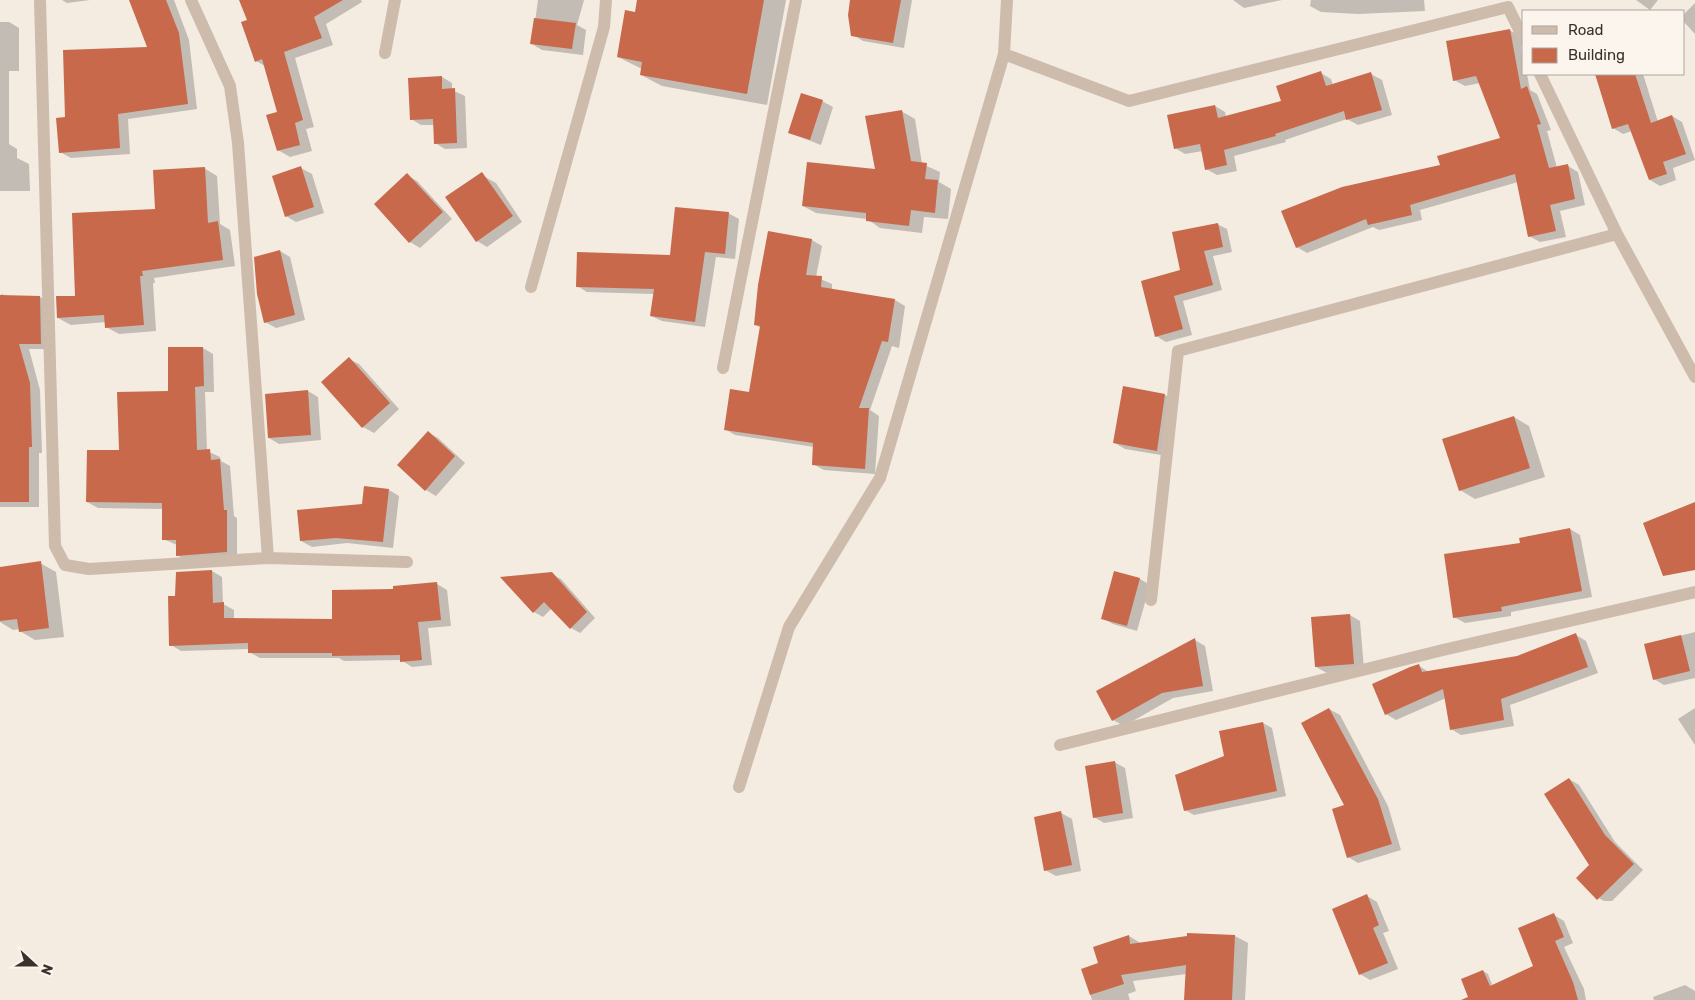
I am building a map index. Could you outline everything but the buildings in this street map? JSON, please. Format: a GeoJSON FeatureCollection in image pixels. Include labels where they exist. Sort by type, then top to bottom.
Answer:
{"type":"FeatureCollection","features":[{"type":"Feature","properties":{"kind":"street"},"geometry":{"type":"LineString","coordinates":[[40,0],[55,546],[65,565],[89,569],[268,558],[408,562]]}},
{"type":"Feature","properties":{"kind":"street"},"geometry":{"type":"LineString","coordinates":[[191,0],[230,86],[238,143],[268,558]]}},
{"type":"Feature","properties":{"kind":"street"},"geometry":{"type":"LineString","coordinates":[[385,54],[394,0]]}},
{"type":"Feature","properties":{"kind":"street"},"geometry":{"type":"LineString","coordinates":[[532,287],[604,28],[606,0]]}},
{"type":"Feature","properties":{"kind":"street"},"geometry":{"type":"LineString","coordinates":[[722,368],[796,0]]}},
{"type":"Feature","properties":{"kind":"street"},"geometry":{"type":"LineString","coordinates":[[739,787],[789,627],[880,478],[1004,54],[1007,0]]}},
{"type":"Feature","properties":{"kind":"street"},"geometry":{"type":"LineString","coordinates":[[1004,54],[1129,101],[1508,7],[1522,36]]}},
{"type":"Feature","properties":{"kind":"street"},"geometry":{"type":"LineString","coordinates":[[1540,75],[1617,234],[1695,377]]}},
{"type":"Feature","properties":{"kind":"street"},"geometry":{"type":"LineString","coordinates":[[1151,600],[1178,351],[1617,234]]}},
{"type":"Feature","properties":{"kind":"street"},"geometry":{"type":"LineString","coordinates":[[1060,745],[1443,650],[1695,592]]}}]}
